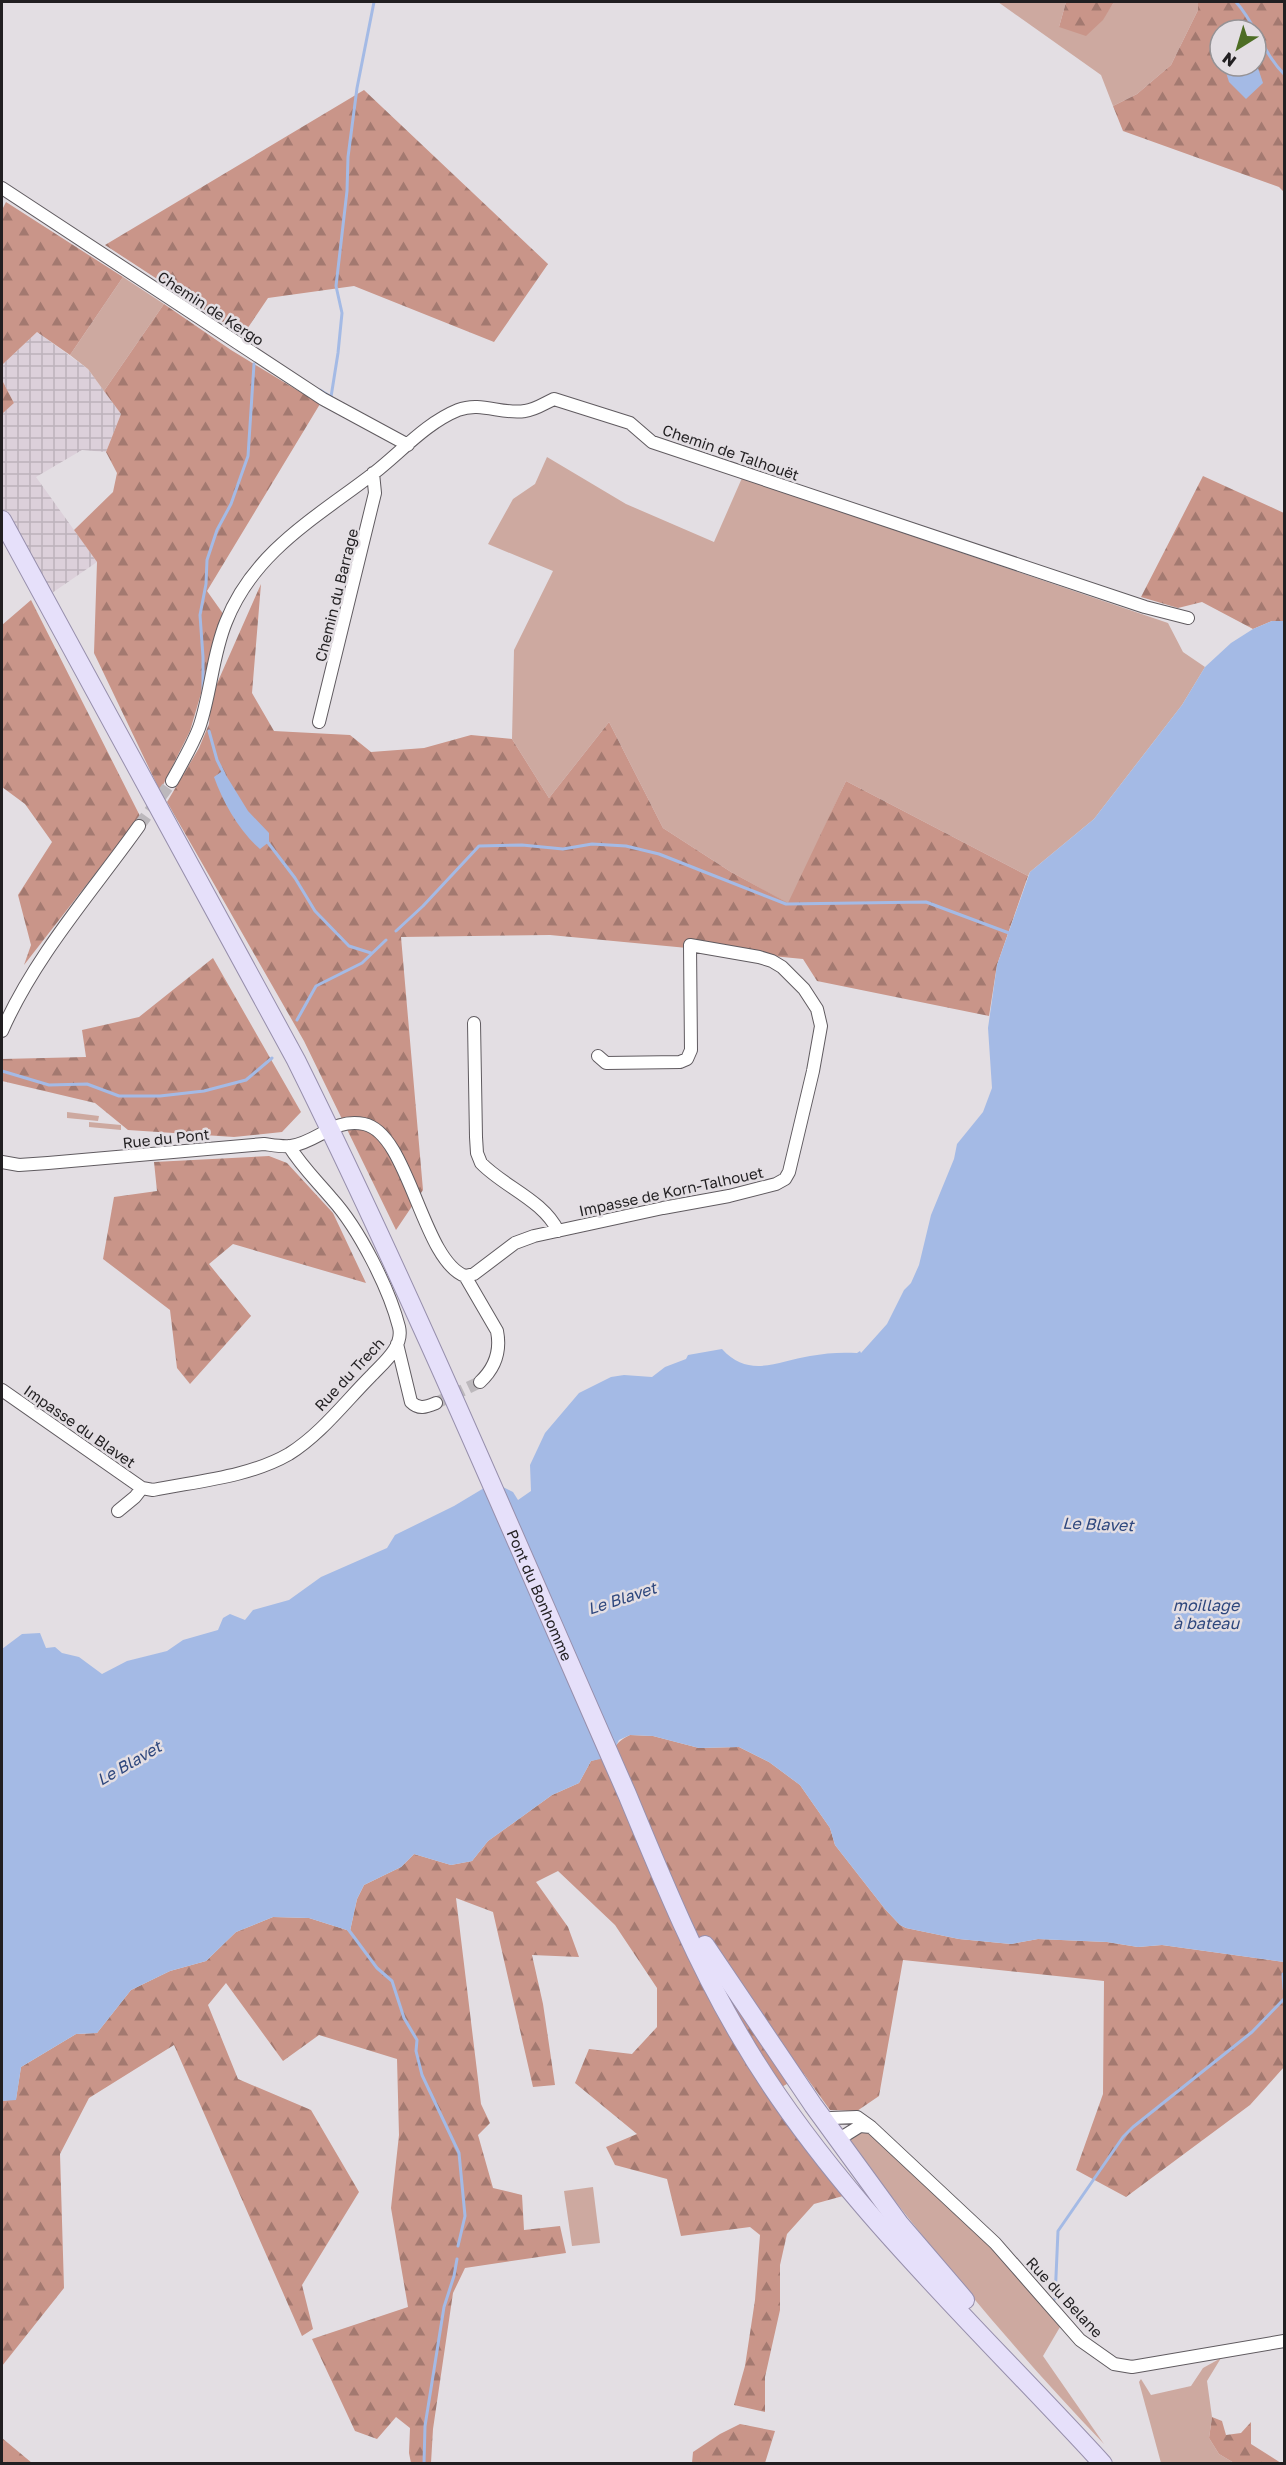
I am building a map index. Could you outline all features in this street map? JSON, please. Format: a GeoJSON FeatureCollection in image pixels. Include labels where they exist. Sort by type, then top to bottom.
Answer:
{"type":"FeatureCollection","features":[{"type":"Feature","properties":{"kind":"main road","name":"Pont du Bonhomme"},"geometry":{"type":"LineString","coordinates":[[2,520],[296,1060],[330,1128],[385,1246],[444,1399],[627,1794]]}},
{"type":"Feature","properties":{"kind":"main road"},"geometry":{"type":"LineString","coordinates":[[627,1794],[664,1884],[723,2004],[741,2037],[800,2125],[849,2188],[942,2293],[1103,2463]]}},
{"type":"Feature","properties":{"kind":"main road"},"geometry":{"type":"LineString","coordinates":[[627,1794],[692,1924],[731,1987],[817,2110],[906,2232],[1003,2345],[1110,2463]]}},
{"type":"Feature","properties":{"kind":"street","name":"Chemin de Kergo"},"geometry":{"type":"LineString","coordinates":[[2,188],[323,399],[408,445]]}},
{"type":"Feature","properties":{"kind":"street","name":"Chemin de Talhouët"},"geometry":{"type":"LineString","coordinates":[[172,781],[199,727],[221,634],[243,588],[267,557],[287,538],[374,473],[437,421],[459,410],[481,406],[506,411],[526,411],[554,399],[630,423],[652,442],[1145,606],[1188,618]]}},
{"type":"Feature","properties":{"kind":"street","name":"Chemin du Barrage"},"geometry":{"type":"LineString","coordinates":[[319,722],[375,493],[374,473]]}},
{"type":"Feature","properties":{"kind":"street"},"geometry":{"type":"LineString","coordinates":[[2,1031],[24,988],[58,936],[139,826]]}},
{"type":"Feature","properties":{"kind":"street","name":"Impasse de Korn-Talhouet"},"geometry":{"type":"LineString","coordinates":[[465,1276],[474,1274],[515,1243],[534,1236],[729,1196],[776,1184],[785,1179],[789,1172],[813,1071],[820,1026],[817,1009],[804,989],[782,967],[759,957],[690,945],[691,1050],[687,1059],[680,1062],[606,1063],[598,1056]]}},
{"type":"Feature","properties":{"kind":"street"},"geometry":{"type":"LineString","coordinates":[[474,1023],[476,1137],[477,1153],[481,1163],[553,1219],[558,1231]]}},
{"type":"Feature","properties":{"kind":"street"},"geometry":{"type":"LineString","coordinates":[[330,1128],[352,1123],[366,1124],[391,1146],[440,1251],[455,1272],[465,1276],[491,1317],[499,1341],[496,1361],[480,1382]]}},
{"type":"Feature","properties":{"kind":"street","name":"Rue du Pont"},"geometry":{"type":"LineString","coordinates":[[2,1162],[19,1165],[264,1144],[290,1146],[309,1141],[330,1128]]}},
{"type":"Feature","properties":{"kind":"street","name":"Rue du Trech"},"geometry":{"type":"LineString","coordinates":[[142,1488],[153,1490],[231,1475],[278,1460],[306,1441],[336,1413],[387,1360],[397,1344],[400,1329],[367,1252],[333,1199],[298,1161],[290,1146]]}},
{"type":"Feature","properties":{"kind":"street"},"geometry":{"type":"LineString","coordinates":[[397,1344],[411,1402],[416,1407],[423,1408],[444,1399]]}},
{"type":"Feature","properties":{"kind":"street","name":"Impasse du Blavet"},"geometry":{"type":"LineString","coordinates":[[2,1390],[142,1488]]}},
{"type":"Feature","properties":{"kind":"street"},"geometry":{"type":"LineString","coordinates":[[118,1511],[142,1488]]}},
{"type":"Feature","properties":{"kind":"street","name":"Rue du Belane"},"geometry":{"type":"LineString","coordinates":[[831,2118],[857,2117],[871,2127],[995,2243],[1080,2340],[1114,2364],[1132,2367],[1284,2341]]}},
{"type":"Feature","properties":{"kind":"street"},"geometry":{"type":"LineString","coordinates":[[844,2136],[860,2126],[871,2127]]}},
{"type":"Feature","properties":{"kind":"shaded area"},"geometry":{"type":"Polygon","coordinates":[[[998,2],[1066,2],[1059,27],[1102,20],[1114,2],[1198,2],[1198,10],[1171,65],[1137,94],[1113,106],[1101,75],[998,2]]]}},
{"type":"Feature","properties":{"kind":"shaded area"},"geometry":{"type":"Polygon","coordinates":[[[123,277],[164,304],[104,391],[88,369],[70,355],[123,277]]]}},
{"type":"Feature","properties":{"kind":"shaded area"},"geometry":{"type":"Polygon","coordinates":[[[37,332],[88,369],[121,414],[106,452],[82,450],[36,477],[97,562],[52,593],[19,536],[2,545],[2,414],[14,403],[2,380],[2,365],[37,332]]]}},
{"type":"Feature","properties":{"kind":"shaded area"},"geometry":{"type":"Polygon","coordinates":[[[547,457],[626,504],[714,542],[742,478],[1168,623],[1183,652],[1205,667],[1182,705],[1094,819],[1028,876],[846,781],[789,904],[731,872],[663,828],[609,722],[549,798],[512,739],[514,650],[553,571],[488,544],[513,499],[535,484],[547,457]]]}},
{"type":"Feature","properties":{"kind":"shaded area"},"geometry":{"type":"Polygon","coordinates":[[[67,1112],[99,1116],[98,1121],[67,1118],[67,1112]]]}},
{"type":"Feature","properties":{"kind":"shaded area"},"geometry":{"type":"Polygon","coordinates":[[[89,1122],[121,1125],[121,1130],[89,1127],[89,1122]]]}},
{"type":"Feature","properties":{"kind":"shaded area"},"geometry":{"type":"Polygon","coordinates":[[[862,2132],[869,2132],[992,2245],[1060,2327],[1043,2356],[1104,2444],[1004,2334],[879,2180],[849,2141],[862,2132]]]}},
{"type":"Feature","properties":{"kind":"shaded area"},"geometry":{"type":"Polygon","coordinates":[[[593,2187],[600,2243],[572,2246],[564,2191],[593,2187]]]}},
{"type":"Feature","properties":{"kind":"shaded area"},"geometry":{"type":"Polygon","coordinates":[[[1221,2358],[1207,2381],[1212,2417],[1209,2438],[1219,2454],[1234,2463],[1161,2463],[1139,2382],[1141,2379],[1151,2395],[1191,2386],[1203,2368],[1221,2358]]]}},
{"type":"Feature","properties":{"kind":"green space"},"geometry":{"type":"Polygon","coordinates":[[[1066,2],[1114,2],[1103,20],[1086,36],[1059,27],[1066,2]]]}},
{"type":"Feature","properties":{"kind":"green space"},"geometry":{"type":"Polygon","coordinates":[[[1198,2],[1284,2],[1284,192],[1279,187],[1123,131],[1113,106],[1137,94],[1171,65],[1198,10],[1198,2]]]}},
{"type":"Feature","properties":{"kind":"green space"},"geometry":{"type":"Polygon","coordinates":[[[364,90],[548,264],[494,342],[354,286],[268,298],[243,335],[105,245],[364,90]]]}},
{"type":"Feature","properties":{"kind":"green space"},"geometry":{"type":"Polygon","coordinates":[[[6,202],[123,277],[70,355],[37,332],[2,365],[2,210],[6,202]]]}},
{"type":"Feature","properties":{"kind":"green space"},"geometry":{"type":"Polygon","coordinates":[[[164,304],[231,350],[320,404],[207,591],[224,615],[190,731],[160,791],[94,653],[97,562],[74,530],[113,492],[117,473],[106,452],[121,414],[104,391],[164,304]]]}},
{"type":"Feature","properties":{"kind":"green space"},"geometry":{"type":"Polygon","coordinates":[[[2,380],[14,403],[2,414],[2,380]]]}},
{"type":"Feature","properties":{"kind":"green space"},"geometry":{"type":"Polygon","coordinates":[[[1203,476],[1284,513],[1284,621],[1272,621],[1253,629],[1202,602],[1178,608],[1141,597],[1203,476]]]}},
{"type":"Feature","properties":{"kind":"green space"},"geometry":{"type":"Polygon","coordinates":[[[261,584],[252,693],[274,731],[350,735],[371,752],[424,748],[471,735],[512,739],[549,798],[609,722],[663,828],[731,872],[788,903],[846,781],[1028,876],[997,965],[989,1016],[817,981],[803,959],[550,935],[401,937],[423,1190],[396,1230],[304,1041],[167,802],[199,748],[209,724],[211,697],[261,584]]]}},
{"type":"Feature","properties":{"kind":"green space"},"geometry":{"type":"Polygon","coordinates":[[[31,600],[140,816],[24,965],[31,945],[18,895],[52,842],[25,804],[2,787],[2,625],[31,600]]]}},
{"type":"Feature","properties":{"kind":"green space"},"geometry":{"type":"Polygon","coordinates":[[[213,958],[301,1112],[282,1132],[234,1137],[128,1130],[95,1103],[2,1081],[2,1059],[86,1057],[82,1030],[139,1017],[213,958]]]}},
{"type":"Feature","properties":{"kind":"green space"},"geometry":{"type":"Polygon","coordinates":[[[269,1156],[287,1163],[333,1213],[366,1283],[233,1244],[209,1264],[251,1316],[190,1384],[177,1368],[170,1310],[103,1259],[114,1197],[157,1191],[154,1162],[269,1156]]]}},
{"type":"Feature","properties":{"kind":"green space"},"geometry":{"type":"Polygon","coordinates":[[[630,1735],[653,1736],[699,1748],[739,1747],[769,1762],[800,1785],[830,1828],[835,1845],[885,1909],[900,1925],[906,1928],[959,1939],[1011,1944],[1038,1939],[1107,1942],[1138,1947],[1162,1945],[1284,1962],[1284,2067],[1250,2105],[1126,2197],[1076,2170],[1103,2094],[1104,1981],[903,1960],[879,2096],[857,2111],[830,2110],[804,2074],[768,2095],[843,2196],[814,2204],[787,2234],[780,2265],[780,2310],[765,2377],[765,2412],[734,2405],[745,2366],[755,2300],[760,2235],[750,2227],[681,2236],[667,2179],[615,2165],[606,2147],[637,2134],[575,2083],[589,2049],[632,2054],[657,2027],[657,1988],[615,1925],[558,1871],[536,1882],[568,1927],[579,1957],[532,1955],[543,2004],[555,2085],[533,2087],[493,1912],[456,1898],[481,2104],[490,2123],[478,2135],[493,2188],[522,2195],[524,2230],[560,2226],[566,2253],[465,2268],[453,2293],[433,2429],[431,2463],[411,2463],[410,2428],[396,2417],[377,2439],[355,2431],[312,2339],[408,2307],[391,2208],[399,2135],[397,2059],[319,2035],[283,2061],[226,1983],[208,2005],[238,2079],[311,2110],[359,2192],[302,2285],[313,2329],[302,2336],[174,2045],[89,2098],[60,2154],[64,2288],[2,2366],[2,2101],[16,2099],[21,2067],[76,2034],[97,2033],[131,1990],[170,1971],[206,1961],[236,1932],[273,1917],[309,1918],[350,1931],[357,1899],[364,1885],[401,1867],[414,1854],[451,1865],[472,1861],[488,1841],[552,1795],[579,1783],[591,1761],[605,1756],[630,1735]]]}},
{"type":"Feature","properties":{"kind":"green space"},"geometry":{"type":"Polygon","coordinates":[[[1212,2417],[1222,2421],[1226,2435],[1241,2433],[1251,2422],[1251,2444],[1281,2463],[1234,2463],[1219,2454],[1209,2438],[1212,2417]]]}},
{"type":"Feature","properties":{"kind":"green space"},"geometry":{"type":"Polygon","coordinates":[[[740,2424],[775,2431],[765,2463],[692,2463],[693,2452],[740,2424]]]}},
{"type":"Feature","properties":{"kind":"green space"},"geometry":{"type":"Polygon","coordinates":[[[2,2438],[32,2463],[2,2463],[2,2438]]]}},
{"type":"Feature","properties":{"kind":"water"},"geometry":{"type":"Polygon","coordinates":[[[1228,78],[1261,78],[1263,83],[1246,99],[1228,78]]]}},
{"type":"Feature","properties":{"kind":"water"},"geometry":{"type":"Polygon","coordinates":[[[1272,621],[1284,621],[1284,1962],[1162,1945],[1138,1947],[1107,1942],[1038,1939],[1011,1944],[959,1939],[906,1928],[900,1925],[885,1909],[835,1845],[830,1828],[800,1785],[769,1762],[739,1747],[699,1748],[653,1736],[630,1735],[619,1740],[605,1758],[591,1761],[579,1783],[552,1795],[488,1841],[472,1861],[451,1865],[414,1854],[401,1867],[364,1885],[357,1899],[350,1931],[309,1918],[273,1917],[236,1932],[206,1961],[170,1971],[131,1990],[97,2033],[76,2034],[21,2067],[16,2100],[2,2101],[2,1649],[22,1634],[40,1633],[46,1648],[55,1647],[62,1653],[79,1657],[102,1674],[127,1661],[167,1651],[183,1640],[218,1630],[223,1618],[230,1614],[245,1620],[253,1610],[289,1600],[321,1577],[387,1548],[395,1535],[454,1506],[489,1485],[499,1485],[513,1492],[518,1500],[531,1491],[530,1465],[545,1433],[579,1393],[611,1377],[624,1375],[652,1377],[665,1367],[686,1359],[688,1355],[722,1349],[732,1358],[753,1366],[764,1366],[822,1354],[860,1351],[861,1353],[887,1324],[904,1290],[911,1283],[919,1265],[931,1215],[954,1159],[957,1144],[983,1112],[992,1088],[988,1028],[997,965],[1030,872],[1094,819],[1182,705],[1205,667],[1231,643],[1253,629],[1272,621]]]}},
{"type":"Feature","properties":{"kind":"water"},"geometry":{"type":"Polygon","coordinates":[[[224,772],[248,811],[269,833],[269,842],[260,849],[239,825],[222,796],[214,777],[224,772]]]}},
{"type":"Feature","properties":{"kind":"waterway"},"geometry":{"type":"LineString","coordinates":[[320,390],[331,397],[342,313],[336,286],[347,191],[348,157],[357,88],[374,2]]}},
{"type":"Feature","properties":{"kind":"waterway"},"geometry":{"type":"LineString","coordinates":[[1236,2],[1270,57],[1284,74]]}},
{"type":"Feature","properties":{"kind":"waterway"},"geometry":{"type":"LineString","coordinates":[[203,692],[200,615],[206,584],[207,560],[248,456],[254,364]]}},
{"type":"Feature","properties":{"kind":"waterway"},"geometry":{"type":"LineString","coordinates":[[209,731],[217,760],[224,774]]}},
{"type":"Feature","properties":{"kind":"waterway"},"geometry":{"type":"LineString","coordinates":[[266,840],[295,878],[315,911],[349,946],[371,953]]}},
{"type":"Feature","properties":{"kind":"waterway"},"geometry":{"type":"LineString","coordinates":[[396,931],[423,906],[479,846],[522,845],[563,849],[592,844],[626,846],[659,854],[786,904],[926,902],[1009,933]]}},
{"type":"Feature","properties":{"kind":"waterway"},"geometry":{"type":"LineString","coordinates":[[297,1020],[316,986],[362,963],[386,940]]}},
{"type":"Feature","properties":{"kind":"waterway"},"geometry":{"type":"LineString","coordinates":[[2,1071],[49,1085],[87,1084],[119,1096],[160,1096],[204,1091],[246,1080],[272,1058]]}},
{"type":"Feature","properties":{"kind":"waterway"},"geometry":{"type":"LineString","coordinates":[[348,1929],[377,1968],[392,1981],[404,2018],[417,2040],[416,2051],[422,2075],[459,2153],[465,2216],[458,2246]]}},
{"type":"Feature","properties":{"kind":"waterway"},"geometry":{"type":"LineString","coordinates":[[1283,1974],[1284,1989]]}},
{"type":"Feature","properties":{"kind":"waterway"},"geometry":{"type":"LineString","coordinates":[[1055,2299],[1058,2231],[1123,2137],[1252,2032],[1284,1999]]}},
{"type":"Feature","properties":{"kind":"waterway"},"geometry":{"type":"LineString","coordinates":[[424,2464],[425,2426],[444,2307],[457,2259]]}},
{"type":"Feature","properties":{"kind":"tunnel"},"geometry":{"type":"LineString","coordinates":[[139,826],[172,781]]}},
{"type":"Feature","properties":{"kind":"tunnel"},"geometry":{"type":"LineString","coordinates":[[436,1403],[480,1382]]}},
{"type":"Feature","properties":{"kind":"water label","name":"Le Blavet"},"geometry":{"type":"Point","coordinates":[1098,1524]}},
{"type":"Feature","properties":{"kind":"water label","name":"Le Blavet"},"geometry":{"type":"Point","coordinates":[622,1598]}},
{"type":"Feature","properties":{"kind":"water label","name":"moillage à bateau"},"geometry":{"type":"Point","coordinates":[1206,1614]}},
{"type":"Feature","properties":{"kind":"water label","name":"Le Blavet"},"geometry":{"type":"Point","coordinates":[129,1763]}}]}
